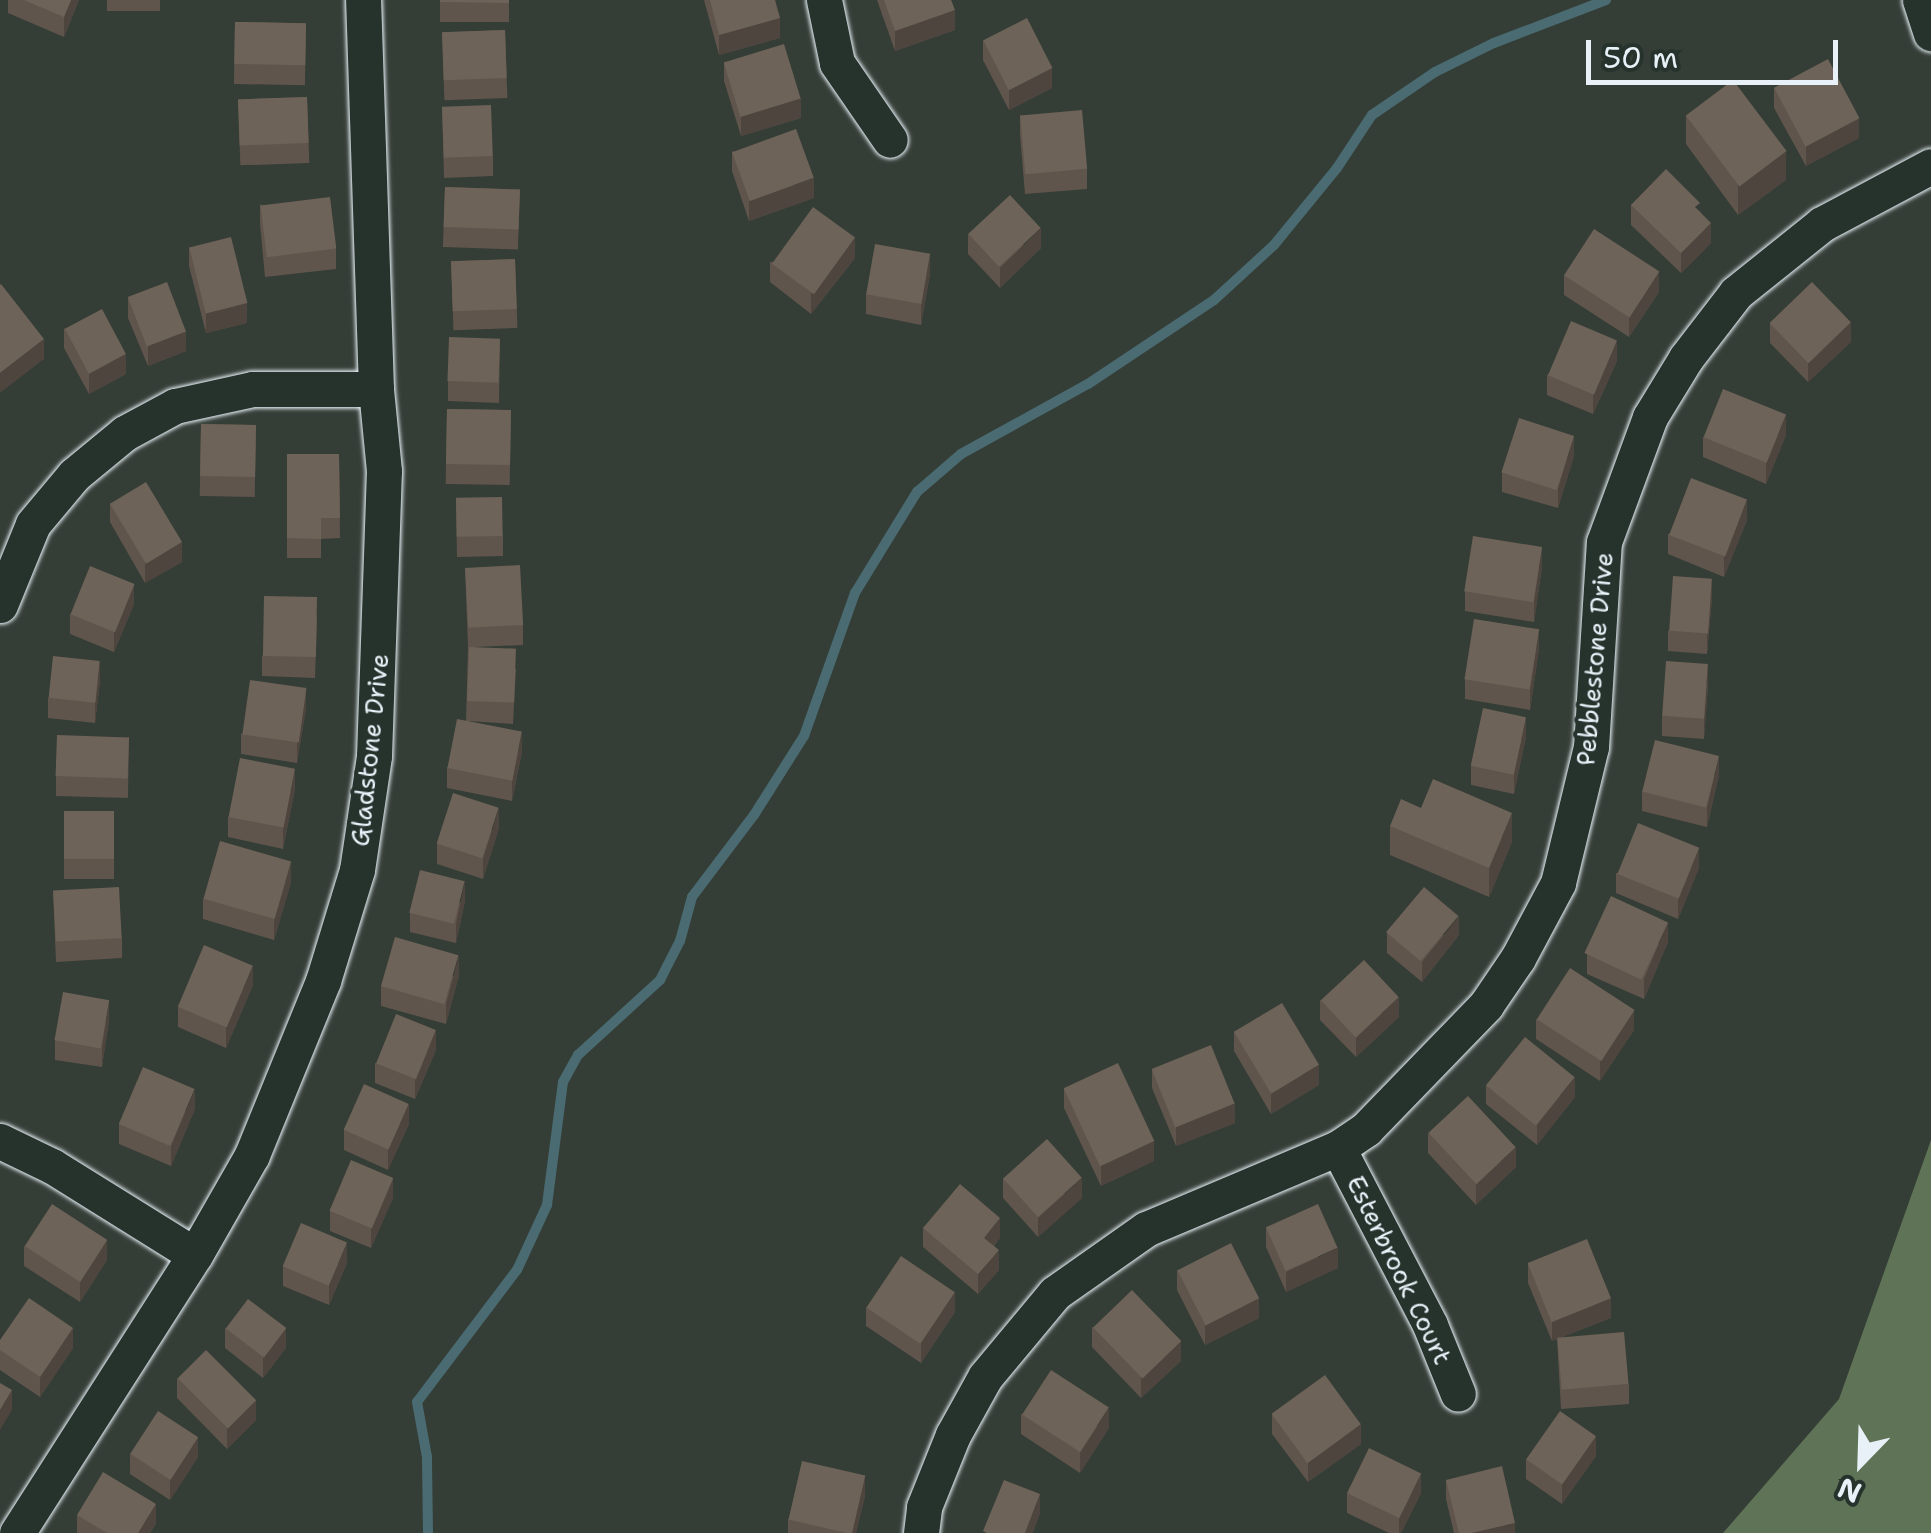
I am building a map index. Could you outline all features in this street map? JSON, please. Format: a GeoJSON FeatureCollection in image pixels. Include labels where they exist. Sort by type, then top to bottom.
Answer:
{"type":"FeatureCollection","features":[{"type":"Feature","properties":{"kind":"street","name":"Gladstone Drive"},"geometry":{"type":"LineString","coordinates":[[16,1533],[195,1255],[252,1155],[324,981],[356,870],[374,756],[384,471],[376,389],[362,0]]}},
{"type":"Feature","properties":{"kind":"street"},"geometry":{"type":"LineString","coordinates":[[824,0],[837,63],[890,140]]}},
{"type":"Feature","properties":{"kind":"street"},"geometry":{"type":"LineString","coordinates":[[1920,0],[1931,33]]}},
{"type":"Feature","properties":{"kind":"street","name":"Pebblestone Drive"},"geometry":{"type":"LineString","coordinates":[[921,1533],[924,1507],[953,1435],[985,1377],[1055,1293],[1146,1229],[1338,1148],[1366,1129],[1476,1017],[1518,958],[1558,882],[1591,747],[1604,542],[1650,416],[1686,358],[1736,293],[1822,224],[1931,166]]}},
{"type":"Feature","properties":{"kind":"street"},"geometry":{"type":"LineString","coordinates":[[0,605],[34,524],[74,475],[125,433],[176,406],[253,389],[376,389]]}},
{"type":"Feature","properties":{"kind":"street"},"geometry":{"type":"LineString","coordinates":[[0,1141],[52,1166],[195,1255]]}},
{"type":"Feature","properties":{"kind":"street","name":"Esterbrook Court"},"geometry":{"type":"LineString","coordinates":[[1338,1148],[1430,1325],[1458,1394]]}},
{"type":"Feature","properties":{"kind":"green space"},"geometry":{"type":"Polygon","coordinates":[[[1931,1140],[1931,1533],[1723,1533],[1839,1399],[1931,1140]]]}},
{"type":"Feature","properties":{"kind":"building"},"geometry":{"type":"Polygon","coordinates":[[[24,0],[71,0],[64,17],[24,0]]]}},
{"type":"Feature","properties":{"kind":"building"},"geometry":{"type":"Polygon","coordinates":[[[509,0],[509,3],[440,2],[509,0]]]}},
{"type":"Feature","properties":{"kind":"building"},"geometry":{"type":"Polygon","coordinates":[[[710,0],[775,0],[780,18],[719,35],[710,0]]]}},
{"type":"Feature","properties":{"kind":"building"},"geometry":{"type":"Polygon","coordinates":[[[884,0],[951,0],[955,10],[895,31],[884,0]]]}},
{"type":"Feature","properties":{"kind":"building"},"geometry":{"type":"Polygon","coordinates":[[[1027,18],[1052,68],[1009,90],[983,40],[1027,18]]]}},
{"type":"Feature","properties":{"kind":"building"},"geometry":{"type":"Polygon","coordinates":[[[235,22],[306,23],[305,65],[234,64],[235,22]]]}},
{"type":"Feature","properties":{"kind":"building"},"geometry":{"type":"Polygon","coordinates":[[[505,30],[507,78],[444,80],[442,32],[505,30]]]}},
{"type":"Feature","properties":{"kind":"building"},"geometry":{"type":"Polygon","coordinates":[[[784,44],[801,99],[740,117],[724,62],[784,44]]]}},
{"type":"Feature","properties":{"kind":"building"},"geometry":{"type":"Polygon","coordinates":[[[1828,59],[1859,118],[1806,147],[1774,88],[1828,59]]]}},
{"type":"Feature","properties":{"kind":"building"},"geometry":{"type":"Polygon","coordinates":[[[1733,80],[1787,151],[1739,187],[1686,116],[1733,80]]]}},
{"type":"Feature","properties":{"kind":"building"},"geometry":{"type":"Polygon","coordinates":[[[307,97],[309,143],[240,145],[238,99],[307,97]]]}},
{"type":"Feature","properties":{"kind":"building"},"geometry":{"type":"Polygon","coordinates":[[[491,105],[493,156],[444,158],[442,107],[491,105]]]}},
{"type":"Feature","properties":{"kind":"building"},"geometry":{"type":"Polygon","coordinates":[[[1082,110],[1087,169],[1025,174],[1020,115],[1082,110]]]}},
{"type":"Feature","properties":{"kind":"building"},"geometry":{"type":"Polygon","coordinates":[[[796,129],[814,178],[750,201],[732,152],[796,129]]]}},
{"type":"Feature","properties":{"kind":"building"},"geometry":{"type":"Polygon","coordinates":[[[1666,169],[1700,203],[1695,207],[1711,223],[1681,253],[1631,205],[1666,169]]]}},
{"type":"Feature","properties":{"kind":"building"},"geometry":{"type":"Polygon","coordinates":[[[445,187],[520,190],[519,230],[444,227],[445,187]]]}},
{"type":"Feature","properties":{"kind":"building"},"geometry":{"type":"Polygon","coordinates":[[[1010,195],[1041,228],[999,267],[968,234],[1010,195]]]}},
{"type":"Feature","properties":{"kind":"building"},"geometry":{"type":"Polygon","coordinates":[[[330,197],[336,249],[267,257],[261,206],[330,197]]]}},
{"type":"Feature","properties":{"kind":"building"},"geometry":{"type":"Polygon","coordinates":[[[813,207],[855,238],[814,294],[772,264],[813,207]]]}},
{"type":"Feature","properties":{"kind":"building"},"geometry":{"type":"Polygon","coordinates":[[[1594,229],[1659,271],[1629,318],[1564,275],[1594,229]]]}},
{"type":"Feature","properties":{"kind":"building"},"geometry":{"type":"Polygon","coordinates":[[[231,237],[247,303],[206,313],[189,247],[231,237]]]}},
{"type":"Feature","properties":{"kind":"building"},"geometry":{"type":"Polygon","coordinates":[[[875,244],[930,254],[921,304],[866,294],[875,244]]]}},
{"type":"Feature","properties":{"kind":"building"},"geometry":{"type":"Polygon","coordinates":[[[515,259],[517,309],[453,311],[451,261],[515,259]]]}},
{"type":"Feature","properties":{"kind":"building"},"geometry":{"type":"Polygon","coordinates":[[[167,282],[186,331],[147,347],[128,297],[167,282]]]}},
{"type":"Feature","properties":{"kind":"building"},"geometry":{"type":"Polygon","coordinates":[[[1812,282],[1851,322],[1808,363],[1770,323],[1812,282]]]}},
{"type":"Feature","properties":{"kind":"building"},"geometry":{"type":"Polygon","coordinates":[[[0,285],[44,339],[0,373],[0,285]]]}},
{"type":"Feature","properties":{"kind":"building"},"geometry":{"type":"Polygon","coordinates":[[[102,309],[126,354],[89,374],[65,329],[102,309]]]}},
{"type":"Feature","properties":{"kind":"building"},"geometry":{"type":"Polygon","coordinates":[[[1571,321],[1617,341],[1594,395],[1548,375],[1571,321]]]}},
{"type":"Feature","properties":{"kind":"building"},"geometry":{"type":"Polygon","coordinates":[[[449,337],[500,339],[498,383],[447,381],[449,337]]]}},
{"type":"Feature","properties":{"kind":"building"},"geometry":{"type":"Polygon","coordinates":[[[1723,389],[1786,414],[1767,463],[1704,437],[1723,389]]]}},
{"type":"Feature","properties":{"kind":"building"},"geometry":{"type":"Polygon","coordinates":[[[447,409],[511,410],[510,465],[446,464],[447,409]]]}},
{"type":"Feature","properties":{"kind":"building"},"geometry":{"type":"Polygon","coordinates":[[[1519,418],[1574,436],[1557,490],[1501,472],[1519,418]]]}},
{"type":"Feature","properties":{"kind":"building"},"geometry":{"type":"Polygon","coordinates":[[[201,424],[256,425],[255,477],[200,476],[201,424]]]}},
{"type":"Feature","properties":{"kind":"building"},"geometry":{"type":"Polygon","coordinates":[[[287,454],[339,454],[340,518],[321,518],[321,539],[287,538],[287,454]]]}},
{"type":"Feature","properties":{"kind":"building"},"geometry":{"type":"Polygon","coordinates":[[[1691,478],[1747,500],[1725,556],[1669,535],[1691,478]]]}},
{"type":"Feature","properties":{"kind":"building"},"geometry":{"type":"Polygon","coordinates":[[[146,482],[182,542],[146,564],[110,504],[146,482]]]}},
{"type":"Feature","properties":{"kind":"building"},"geometry":{"type":"Polygon","coordinates":[[[502,497],[503,536],[457,537],[456,498],[502,497]]]}},
{"type":"Feature","properties":{"kind":"building"},"geometry":{"type":"Polygon","coordinates":[[[1473,536],[1542,547],[1533,602],[1464,591],[1473,536]]]}},
{"type":"Feature","properties":{"kind":"building"},"geometry":{"type":"Polygon","coordinates":[[[520,565],[523,625],[468,628],[465,568],[520,565]]]}},
{"type":"Feature","properties":{"kind":"building"},"geometry":{"type":"Polygon","coordinates":[[[90,566],[135,584],[115,632],[71,614],[90,566]]]}},
{"type":"Feature","properties":{"kind":"building"},"geometry":{"type":"Polygon","coordinates":[[[1673,576],[1712,579],[1708,634],[1669,631],[1673,576]]]}},
{"type":"Feature","properties":{"kind":"building"},"geometry":{"type":"Polygon","coordinates":[[[264,596],[317,597],[316,657],[263,656],[264,596]]]}},
{"type":"Feature","properties":{"kind":"building"},"geometry":{"type":"Polygon","coordinates":[[[1474,619],[1539,629],[1530,690],[1464,679],[1474,619]]]}},
{"type":"Feature","properties":{"kind":"building"},"geometry":{"type":"Polygon","coordinates":[[[469,647],[516,649],[514,703],[467,701],[469,647]]]}},
{"type":"Feature","properties":{"kind":"building"},"geometry":{"type":"Polygon","coordinates":[[[53,656],[100,661],[95,703],[49,698],[53,656]]]}},
{"type":"Feature","properties":{"kind":"building"},"geometry":{"type":"Polygon","coordinates":[[[1666,661],[1708,664],[1704,719],[1662,716],[1666,661]]]}},
{"type":"Feature","properties":{"kind":"building"},"geometry":{"type":"Polygon","coordinates":[[[250,680],[306,688],[299,742],[242,734],[250,680]]]}},
{"type":"Feature","properties":{"kind":"building"},"geometry":{"type":"Polygon","coordinates":[[[1483,708],[1526,717],[1514,775],[1471,766],[1483,708]]]}},
{"type":"Feature","properties":{"kind":"building"},"geometry":{"type":"Polygon","coordinates":[[[457,719],[522,732],[512,781],[447,768],[457,719]]]}},
{"type":"Feature","properties":{"kind":"building"},"geometry":{"type":"Polygon","coordinates":[[[57,735],[129,738],[128,778],[56,776],[57,735]]]}},
{"type":"Feature","properties":{"kind":"building"},"geometry":{"type":"Polygon","coordinates":[[[1655,740],[1719,756],[1706,807],[1642,791],[1655,740]]]}},
{"type":"Feature","properties":{"kind":"building"},"geometry":{"type":"Polygon","coordinates":[[[240,758],[295,769],[284,828],[229,817],[240,758]]]}},
{"type":"Feature","properties":{"kind":"building"},"geometry":{"type":"Polygon","coordinates":[[[1433,779],[1512,813],[1489,868],[1390,826],[1401,799],[1421,808],[1433,779]]]}},
{"type":"Feature","properties":{"kind":"building"},"geometry":{"type":"Polygon","coordinates":[[[453,793],[499,808],[482,858],[437,843],[453,793]]]}},
{"type":"Feature","properties":{"kind":"building"},"geometry":{"type":"Polygon","coordinates":[[[64,811],[114,811],[114,859],[64,859],[64,811]]]}},
{"type":"Feature","properties":{"kind":"building"},"geometry":{"type":"Polygon","coordinates":[[[1638,823],[1699,848],[1679,899],[1617,874],[1638,823]]]}},
{"type":"Feature","properties":{"kind":"building"},"geometry":{"type":"Polygon","coordinates":[[[220,841],[291,861],[275,919],[203,899],[220,841]]]}},
{"type":"Feature","properties":{"kind":"building"},"geometry":{"type":"Polygon","coordinates":[[[420,870],[465,881],[454,924],[409,913],[420,870]]]}},
{"type":"Feature","properties":{"kind":"building"},"geometry":{"type":"Polygon","coordinates":[[[119,887],[122,938],[56,941],[53,890],[119,887]]]}},
{"type":"Feature","properties":{"kind":"building"},"geometry":{"type":"Polygon","coordinates":[[[1424,887],[1458,916],[1421,961],[1386,932],[1424,887]]]}},
{"type":"Feature","properties":{"kind":"building"},"geometry":{"type":"Polygon","coordinates":[[[1611,896],[1668,923],[1641,980],[1584,953],[1611,896]]]}},
{"type":"Feature","properties":{"kind":"building"},"geometry":{"type":"Polygon","coordinates":[[[395,937],[458,955],[444,1004],[381,986],[395,937]]]}},
{"type":"Feature","properties":{"kind":"building"},"geometry":{"type":"Polygon","coordinates":[[[204,945],[253,966],[227,1027],[178,1007],[204,945]]]}},
{"type":"Feature","properties":{"kind":"building"},"geometry":{"type":"Polygon","coordinates":[[[1364,960],[1399,997],[1356,1038],[1321,1000],[1364,960]]]}},
{"type":"Feature","properties":{"kind":"building"},"geometry":{"type":"Polygon","coordinates":[[[1570,968],[1635,1010],[1601,1061],[1537,1019],[1570,968]]]}},
{"type":"Feature","properties":{"kind":"building"},"geometry":{"type":"Polygon","coordinates":[[[63,992],[109,1000],[101,1048],[54,1040],[63,992]]]}},
{"type":"Feature","properties":{"kind":"building"},"geometry":{"type":"Polygon","coordinates":[[[1282,1003],[1319,1065],[1271,1094],[1234,1032],[1282,1003]]]}},
{"type":"Feature","properties":{"kind":"building"},"geometry":{"type":"Polygon","coordinates":[[[396,1014],[436,1030],[416,1079],[376,1063],[396,1014]]]}},
{"type":"Feature","properties":{"kind":"building"},"geometry":{"type":"Polygon","coordinates":[[[1525,1037],[1575,1077],[1536,1125],[1486,1085],[1525,1037]]]}},
{"type":"Feature","properties":{"kind":"building"},"geometry":{"type":"Polygon","coordinates":[[[1211,1045],[1235,1103],[1175,1127],[1152,1069],[1211,1045]]]}},
{"type":"Feature","properties":{"kind":"building"},"geometry":{"type":"Polygon","coordinates":[[[1118,1063],[1154,1141],[1100,1166],[1064,1088],[1118,1063]]]}},
{"type":"Feature","properties":{"kind":"building"},"geometry":{"type":"Polygon","coordinates":[[[143,1067],[195,1089],[170,1146],[119,1124],[143,1067]]]}},
{"type":"Feature","properties":{"kind":"building"},"geometry":{"type":"Polygon","coordinates":[[[364,1084],[409,1104],[388,1150],[344,1130],[364,1084]]]}},
{"type":"Feature","properties":{"kind":"building"},"geometry":{"type":"Polygon","coordinates":[[[1468,1096],[1516,1147],[1476,1184],[1429,1133],[1468,1096]]]}},
{"type":"Feature","properties":{"kind":"building"},"geometry":{"type":"Polygon","coordinates":[[[1047,1139],[1082,1178],[1038,1217],[1003,1178],[1047,1139]]]}},
{"type":"Feature","properties":{"kind":"building"},"geometry":{"type":"Polygon","coordinates":[[[351,1160],[393,1178],[372,1229],[330,1211],[351,1160]]]}},
{"type":"Feature","properties":{"kind":"building"},"geometry":{"type":"Polygon","coordinates":[[[960,1184],[1000,1218],[984,1238],[999,1250],[978,1274],[923,1228],[960,1184]]]}},
{"type":"Feature","properties":{"kind":"building"},"geometry":{"type":"Polygon","coordinates":[[[52,1204],[107,1240],[80,1282],[25,1246],[52,1204]]]}},
{"type":"Feature","properties":{"kind":"building"},"geometry":{"type":"Polygon","coordinates":[[[1318,1204],[1338,1248],[1285,1271],[1266,1227],[1318,1204]]]}},
{"type":"Feature","properties":{"kind":"building"},"geometry":{"type":"Polygon","coordinates":[[[301,1223],[347,1243],[329,1286],[283,1266],[301,1223]]]}},
{"type":"Feature","properties":{"kind":"building"},"geometry":{"type":"Polygon","coordinates":[[[1587,1239],[1611,1298],[1552,1322],[1528,1263],[1587,1239]]]}},
{"type":"Feature","properties":{"kind":"building"},"geometry":{"type":"Polygon","coordinates":[[[1231,1243],[1259,1298],[1206,1325],[1178,1270],[1231,1243]]]}},
{"type":"Feature","properties":{"kind":"building"},"geometry":{"type":"Polygon","coordinates":[[[901,1256],[955,1292],[920,1344],[866,1307],[901,1256]]]}},
{"type":"Feature","properties":{"kind":"building"},"geometry":{"type":"Polygon","coordinates":[[[1132,1290],[1181,1341],[1142,1379],[1093,1328],[1132,1290]]]}},
{"type":"Feature","properties":{"kind":"building"},"geometry":{"type":"Polygon","coordinates":[[[29,1298],[73,1328],[40,1377],[0,1350],[0,1340],[29,1298]]]}},
{"type":"Feature","properties":{"kind":"building"},"geometry":{"type":"Polygon","coordinates":[[[248,1299],[286,1328],[264,1357],[226,1329],[248,1299]]]}},
{"type":"Feature","properties":{"kind":"building"},"geometry":{"type":"Polygon","coordinates":[[[1624,1332],[1629,1384],[1562,1390],[1557,1338],[1624,1332]]]}},
{"type":"Feature","properties":{"kind":"building"},"geometry":{"type":"Polygon","coordinates":[[[206,1350],[256,1400],[228,1428],[178,1378],[206,1350]]]}},
{"type":"Feature","properties":{"kind":"building"},"geometry":{"type":"Polygon","coordinates":[[[1051,1370],[1109,1408],[1080,1452],[1022,1414],[1051,1370]]]}},
{"type":"Feature","properties":{"kind":"building"},"geometry":{"type":"Polygon","coordinates":[[[1325,1375],[1361,1424],[1307,1463],[1272,1414],[1325,1375]]]}},
{"type":"Feature","properties":{"kind":"building"},"geometry":{"type":"Polygon","coordinates":[[[0,1383],[12,1390],[0,1410],[0,1383]]]}},
{"type":"Feature","properties":{"kind":"building"},"geometry":{"type":"Polygon","coordinates":[[[158,1411],[198,1437],[170,1480],[130,1454],[158,1411]]]}},
{"type":"Feature","properties":{"kind":"building"},"geometry":{"type":"Polygon","coordinates":[[[1560,1411],[1596,1436],[1562,1485],[1526,1459],[1560,1411]]]}},
{"type":"Feature","properties":{"kind":"building"},"geometry":{"type":"Polygon","coordinates":[[[1369,1448],[1421,1473],[1399,1518],[1347,1493],[1369,1448]]]}},
{"type":"Feature","properties":{"kind":"building"},"geometry":{"type":"Polygon","coordinates":[[[802,1461],[865,1476],[852,1533],[789,1519],[802,1461]]]}},
{"type":"Feature","properties":{"kind":"building"},"geometry":{"type":"Polygon","coordinates":[[[1502,1466],[1515,1523],[1459,1533],[1446,1480],[1502,1466]]]}},
{"type":"Feature","properties":{"kind":"building"},"geometry":{"type":"Polygon","coordinates":[[[103,1472],[156,1504],[138,1533],[107,1533],[77,1515],[103,1472]]]}},
{"type":"Feature","properties":{"kind":"building"},"geometry":{"type":"Polygon","coordinates":[[[1004,1480],[1040,1494],[1025,1533],[983,1531],[1004,1480]]]}},
{"type":"Feature","properties":{"kind":"waterway"},"geometry":{"type":"LineString","coordinates":[[428,1533],[427,1457],[417,1402],[517,1270],[547,1205],[563,1082],[578,1055],[660,980],[680,941],[692,897],[754,815],[804,736],[855,593],[917,492],[961,454],[1088,384],[1214,300],[1274,245],[1337,168],[1372,115],[1435,72],[1494,43],[1606,0]]}}]}
